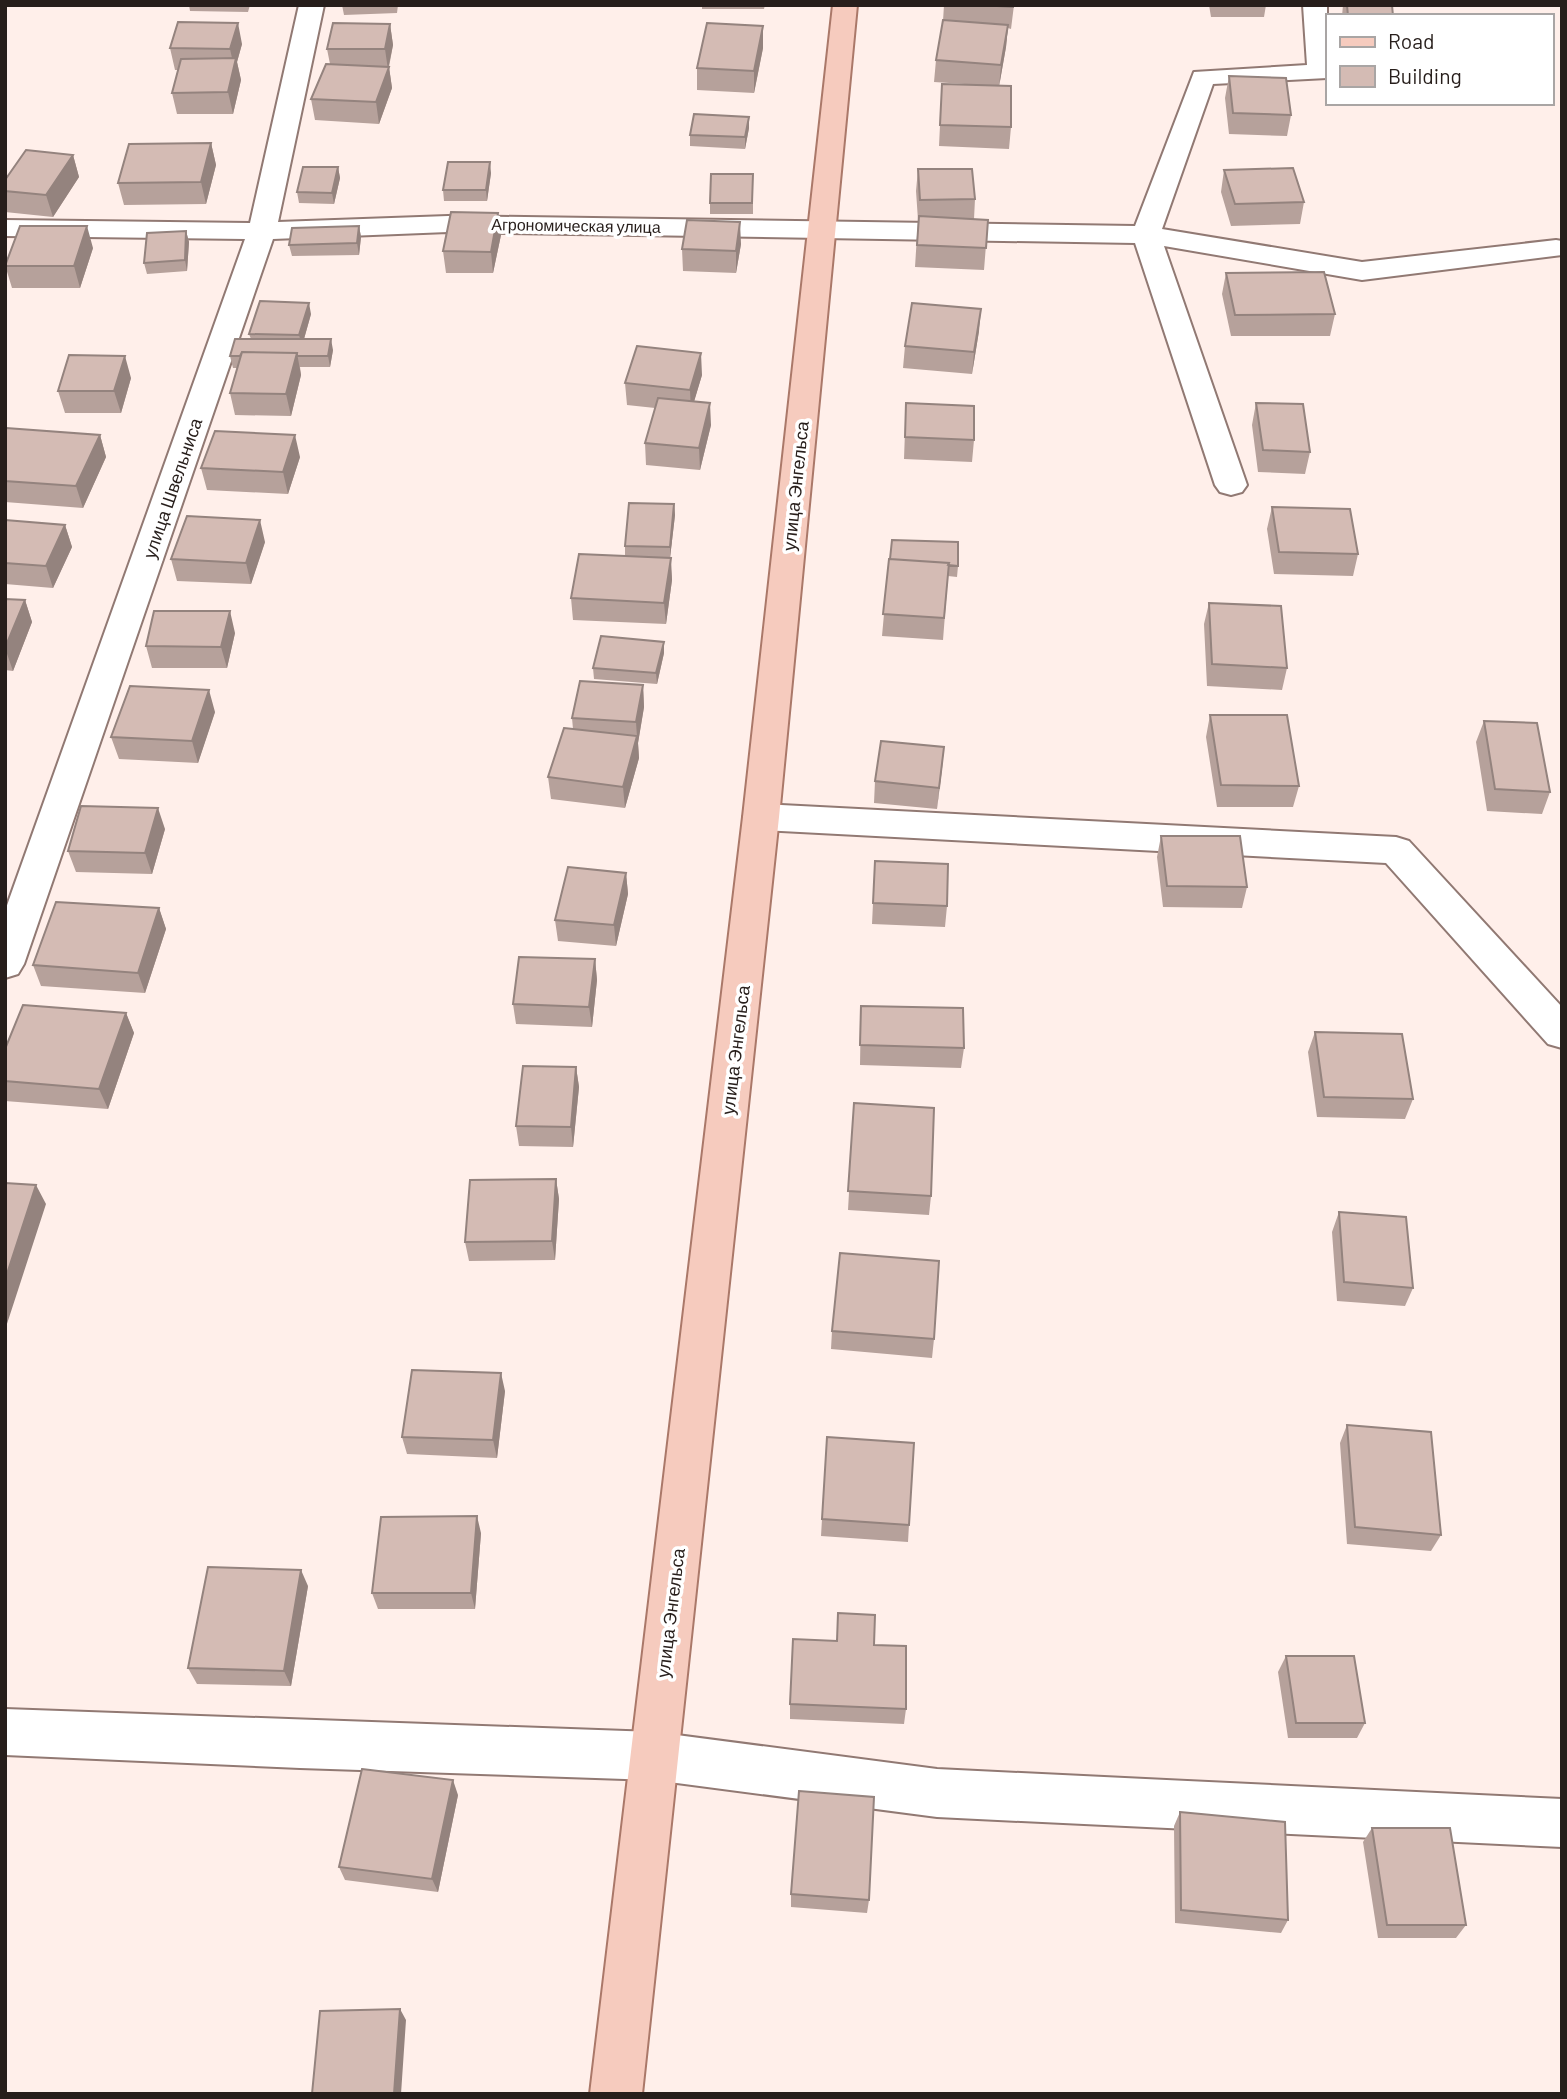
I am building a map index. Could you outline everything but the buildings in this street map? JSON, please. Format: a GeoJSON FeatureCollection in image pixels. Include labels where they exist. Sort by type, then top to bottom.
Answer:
{"type":"FeatureCollection","features":[{"type":"Feature","properties":{"kind":"main road","name":"улица Энгельса"},"geometry":{"type":"LineString","coordinates":[[616,2094],[761,817],[845,5]]}},
{"type":"Feature","properties":{"kind":"street","name":"улица Швельниса"},"geometry":{"type":"LineString","coordinates":[[5,964],[262,231],[312,5]]}},
{"type":"Feature","properties":{"kind":"street"},"geometry":{"type":"LineString","coordinates":[[1231,485],[1146,235],[1203,77],[1320,72],[1315,5]]}},
{"type":"Feature","properties":{"kind":"street","name":"Агрономическая улица"},"geometry":{"type":"LineString","coordinates":[[5,228],[262,231],[448,224],[1146,235],[1362,271],[1556,248]]}},
{"type":"Feature","properties":{"kind":"street"},"geometry":{"type":"LineString","coordinates":[[761,817],[1396,850],[1562,1033]]}},
{"type":"Feature","properties":{"kind":"street"},"geometry":{"type":"LineString","coordinates":[[5,1732],[654,1756],[937,1793],[1562,1823]]}}]}
